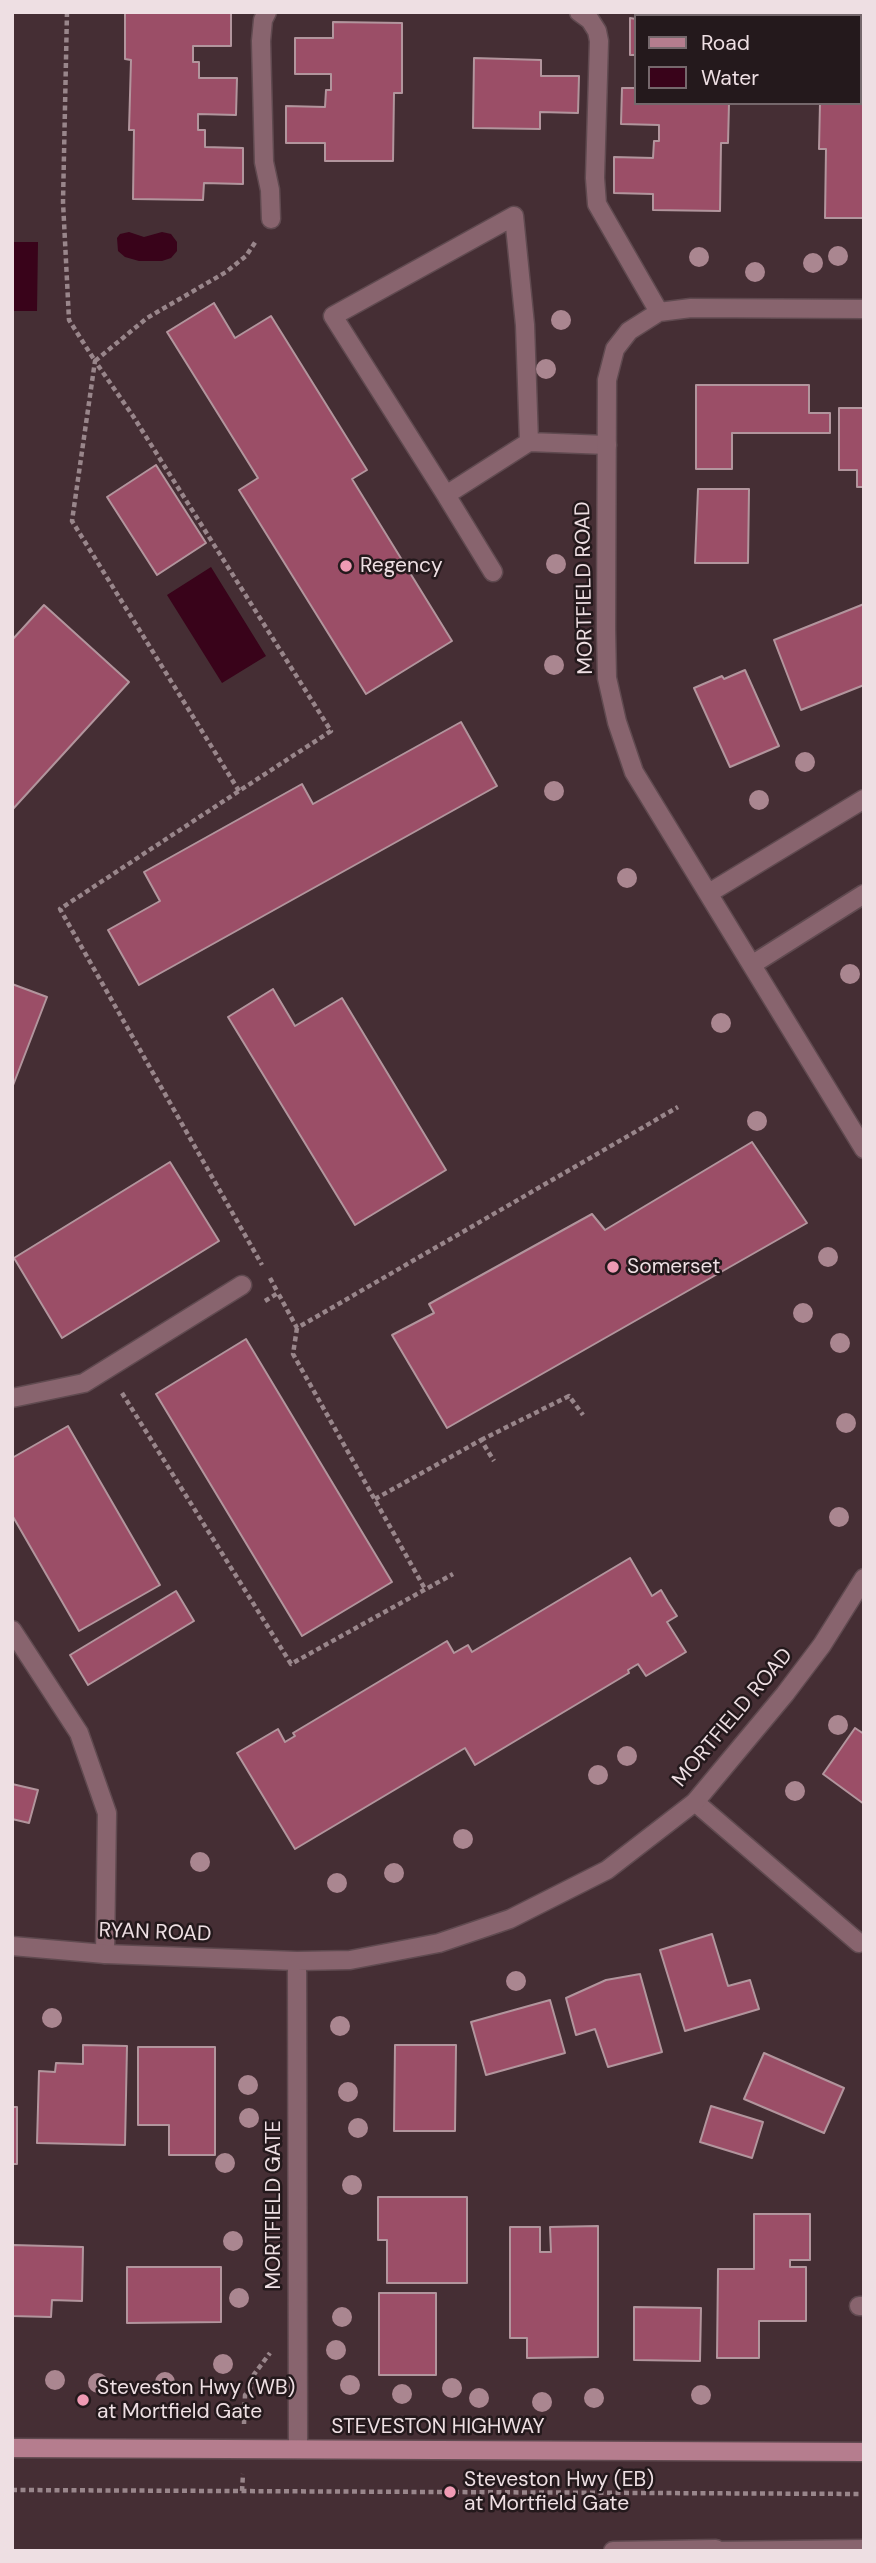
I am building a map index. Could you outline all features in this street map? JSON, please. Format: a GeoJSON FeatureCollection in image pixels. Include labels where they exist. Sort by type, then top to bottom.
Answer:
{"type":"FeatureCollection","features":[{"type":"Feature","properties":{"kind":"main road","name":"STEVESTON HIGHWAY"},"geometry":{"type":"LineString","coordinates":[[12,2448],[864,2452]]}},
{"type":"Feature","properties":{"kind":"street"},"geometry":{"type":"LineString","coordinates":[[267,12],[263,20],[261,41],[264,162],[270,190],[271,219]]}},
{"type":"Feature","properties":{"kind":"street"},"geometry":{"type":"LineString","coordinates":[[579,12],[590,20],[597,31],[599,41],[595,178],[597,204],[659,312]]}},
{"type":"Feature","properties":{"kind":"street"},"geometry":{"type":"LineString","coordinates":[[493,572],[333,316],[514,216],[525,325],[529,442]]}},
{"type":"Feature","properties":{"kind":"street","name":"MORTFIELD ROAD"},"geometry":{"type":"LineString","coordinates":[[864,309],[723,307],[659,312],[629,331],[615,349],[607,380],[607,678],[617,722],[634,772],[864,1149]]}},
{"type":"Feature","properties":{"kind":"street"},"geometry":{"type":"LineString","coordinates":[[446,495],[529,442],[607,445]]}},
{"type":"Feature","properties":{"kind":"street"},"geometry":{"type":"LineString","coordinates":[[709,893],[864,799]]}},
{"type":"Feature","properties":{"kind":"street"},"geometry":{"type":"LineString","coordinates":[[753,964],[864,894]]}},
{"type":"Feature","properties":{"kind":"street"},"geometry":{"type":"LineString","coordinates":[[12,1398],[84,1383],[242,1285]]}},
{"type":"Feature","properties":{"kind":"street","name":"MORTFIELD ROAD"},"geometry":{"type":"LineString","coordinates":[[297,1961],[350,1961],[439,1943],[510,1919],[607,1870],[695,1802],[785,1694],[821,1645],[864,1578]]}},
{"type":"Feature","properties":{"kind":"street"},"geometry":{"type":"LineString","coordinates":[[12,1630],[79,1733],[107,1813],[105,1954]]}},
{"type":"Feature","properties":{"kind":"street"},"geometry":{"type":"LineString","coordinates":[[695,1802],[859,1943]]}},
{"type":"Feature","properties":{"kind":"street","name":"RYAN ROAD"},"geometry":{"type":"LineString","coordinates":[[12,1946],[105,1954],[297,1961]]}},
{"type":"Feature","properties":{"kind":"street","name":"MORTFIELD GATE"},"geometry":{"type":"LineString","coordinates":[[297,1961],[298,2449]]}},
{"type":"Feature","properties":{"kind":"street"},"geometry":{"type":"LineString","coordinates":[[612,2551],[864,2549]]}},
{"type":"Feature","properties":{"kind":"path"},"geometry":{"type":"LineString","coordinates":[[67,12],[63,202],[69,320],[133,416],[331,731],[60,909],[297,1328],[293,1354],[425,1589]]}},
{"type":"Feature","properties":{"kind":"path"},"geometry":{"type":"LineString","coordinates":[[239,791],[72,521],[95,361],[148,318],[226,272],[246,256],[271,219]]}},
{"type":"Feature","properties":{"kind":"path"},"geometry":{"type":"LineString","coordinates":[[297,1328],[678,1107]]}},
{"type":"Feature","properties":{"kind":"path"},"geometry":{"type":"LineString","coordinates":[[256,1307],[278,1293]]}},
{"type":"Feature","properties":{"kind":"path"},"geometry":{"type":"LineString","coordinates":[[132,1386],[121,1393],[291,1664],[453,1574]]}},
{"type":"Feature","properties":{"kind":"path"},"geometry":{"type":"LineString","coordinates":[[375,1499],[481,1440],[569,1396],[583,1415]]}},
{"type":"Feature","properties":{"kind":"path"},"geometry":{"type":"LineString","coordinates":[[481,1440],[494,1461]]}},
{"type":"Feature","properties":{"kind":"path"},"geometry":{"type":"LineString","coordinates":[[245,2395],[250,2390],[252,2377]]}},
{"type":"Feature","properties":{"kind":"path"},"geometry":{"type":"LineString","coordinates":[[12,2490],[864,2494]]}},
{"type":"Feature","properties":{"kind":"water"},"geometry":{"type":"Polygon","coordinates":[[[129,232],[144,237],[162,232],[171,234],[177,242],[177,251],[171,258],[162,261],[139,261],[125,257],[118,251],[117,238],[120,234],[129,232]]]}},
{"type":"Feature","properties":{"kind":"water"},"geometry":{"type":"Polygon","coordinates":[[[12,242],[38,242],[37,311],[12,311],[12,242]]]}},
{"type":"Feature","properties":{"kind":"water"},"geometry":{"type":"Polygon","coordinates":[[[211,567],[266,656],[222,683],[167,595],[211,567]]]}},
{"type":"Feature","properties":{"kind":"building"},"geometry":{"type":"Polygon","coordinates":[[[125,12],[231,12],[231,46],[193,46],[193,62],[199,62],[199,78],[237,78],[236,115],[198,114],[198,130],[205,130],[205,147],[243,148],[243,184],[204,183],[203,200],[133,199],[134,130],[129,130],[131,60],[125,59],[125,12]]]}},
{"type":"Feature","properties":{"kind":"building"},"geometry":{"type":"Polygon","coordinates":[[[669,12],[737,12],[737,14],[669,12]]]}},
{"type":"Feature","properties":{"kind":"building"},"geometry":{"type":"Polygon","coordinates":[[[864,12],[864,218],[825,218],[826,149],[819,149],[820,105],[862,105],[862,14],[815,14],[864,12]]]}},
{"type":"Feature","properties":{"kind":"building"},"geometry":{"type":"Polygon","coordinates":[[[630,18],[634,19],[634,55],[630,55],[630,18]]]}},
{"type":"Feature","properties":{"kind":"building"},"geometry":{"type":"Polygon","coordinates":[[[333,22],[402,23],[402,93],[394,93],[393,161],[325,161],[325,143],[286,143],[286,106],[325,107],[326,90],[331,90],[331,74],[295,74],[295,38],[333,38],[333,22]]]}},
{"type":"Feature","properties":{"kind":"building"},"geometry":{"type":"Polygon","coordinates":[[[474,58],[541,60],[541,76],[579,76],[578,113],[540,112],[540,129],[473,128],[474,58]]]}},
{"type":"Feature","properties":{"kind":"building"},"geometry":{"type":"Polygon","coordinates":[[[622,88],[634,88],[634,105],[729,105],[728,143],[721,143],[720,211],[653,210],[653,194],[614,193],[614,157],[653,158],[654,141],[659,141],[659,125],[621,124],[622,88]]]}},
{"type":"Feature","properties":{"kind":"building","name":"Regency"},"geometry":{"type":"Polygon","coordinates":[[[214,303],[235,338],[271,316],[367,470],[352,479],[452,641],[366,694],[239,490],[258,478],[167,332],[214,303]]]}},
{"type":"Feature","properties":{"kind":"building"},"geometry":{"type":"Polygon","coordinates":[[[696,385],[809,385],[809,413],[830,413],[830,433],[732,433],[732,469],[696,469],[696,385]]]}},
{"type":"Feature","properties":{"kind":"building"},"geometry":{"type":"Polygon","coordinates":[[[839,408],[864,408],[864,487],[857,487],[857,470],[839,470],[839,408]]]}},
{"type":"Feature","properties":{"kind":"building"},"geometry":{"type":"Polygon","coordinates":[[[156,465],[206,543],[157,575],[107,497],[156,465]]]}},
{"type":"Feature","properties":{"kind":"building"},"geometry":{"type":"Polygon","coordinates":[[[698,489],[749,489],[748,563],[695,563],[698,489]]]}},
{"type":"Feature","properties":{"kind":"building"},"geometry":{"type":"Polygon","coordinates":[[[864,604],[864,685],[801,710],[774,640],[864,604]]]}},
{"type":"Feature","properties":{"kind":"building"},"geometry":{"type":"Polygon","coordinates":[[[44,605],[129,682],[12,810],[12,640],[44,605]]]}},
{"type":"Feature","properties":{"kind":"building"},"geometry":{"type":"Polygon","coordinates":[[[745,670],[779,746],[730,767],[694,688],[745,670]]]}},
{"type":"Feature","properties":{"kind":"building"},"geometry":{"type":"Polygon","coordinates":[[[461,722],[497,786],[139,985],[108,930],[160,901],[144,872],[302,784],[313,804],[461,722]]]}},
{"type":"Feature","properties":{"kind":"building"},"geometry":{"type":"Polygon","coordinates":[[[12,984],[47,997],[12,1088],[12,984]]]}},
{"type":"Feature","properties":{"kind":"building"},"geometry":{"type":"Polygon","coordinates":[[[273,989],[295,1026],[342,998],[446,1170],[355,1225],[228,1017],[273,989]]]}},
{"type":"Feature","properties":{"kind":"building","name":"Somerset"},"geometry":{"type":"Polygon","coordinates":[[[752,1142],[807,1223],[447,1428],[392,1335],[434,1313],[429,1304],[592,1214],[605,1230],[752,1142]]]}},
{"type":"Feature","properties":{"kind":"building"},"geometry":{"type":"Polygon","coordinates":[[[170,1162],[219,1241],[62,1338],[14,1258],[170,1162]]]}},
{"type":"Feature","properties":{"kind":"building"},"geometry":{"type":"Polygon","coordinates":[[[246,1339],[392,1582],[302,1636],[156,1394],[246,1339]]]}},
{"type":"Feature","properties":{"kind":"building"},"geometry":{"type":"Polygon","coordinates":[[[68,1426],[160,1585],[79,1631],[12,1515],[12,1458],[68,1426]]]}},
{"type":"Feature","properties":{"kind":"building"},"geometry":{"type":"Polygon","coordinates":[[[630,1558],[652,1596],[661,1590],[677,1616],[667,1622],[686,1652],[646,1676],[638,1664],[628,1670],[629,1673],[475,1765],[465,1748],[295,1849],[237,1753],[278,1729],[285,1742],[295,1736],[293,1733],[447,1641],[454,1653],[468,1645],[472,1652],[630,1558]]]}},
{"type":"Feature","properties":{"kind":"building"},"geometry":{"type":"Polygon","coordinates":[[[176,1591],[194,1621],[88,1685],[70,1655],[176,1591]]]}},
{"type":"Feature","properties":{"kind":"building"},"geometry":{"type":"Polygon","coordinates":[[[855,1728],[864,1734],[864,1804],[823,1774],[855,1728]]]}},
{"type":"Feature","properties":{"kind":"building"},"geometry":{"type":"Polygon","coordinates":[[[12,1784],[38,1790],[29,1823],[12,1819],[12,1784]]]}},
{"type":"Feature","properties":{"kind":"building"},"geometry":{"type":"Polygon","coordinates":[[[712,1934],[728,1986],[750,1980],[759,2009],[685,2031],[660,1950],[712,1934]]]}},
{"type":"Feature","properties":{"kind":"building"},"geometry":{"type":"Polygon","coordinates":[[[640,1974],[662,2052],[608,2067],[595,2029],[576,2035],[566,1998],[606,1980],[640,1974]]]}},
{"type":"Feature","properties":{"kind":"building"},"geometry":{"type":"Polygon","coordinates":[[[550,2000],[565,2053],[486,2075],[471,2022],[550,2000]]]}},
{"type":"Feature","properties":{"kind":"building"},"geometry":{"type":"Polygon","coordinates":[[[83,2045],[127,2046],[125,2145],[37,2143],[39,2071],[55,2072],[56,2063],[83,2064],[83,2045]]]}},
{"type":"Feature","properties":{"kind":"building"},"geometry":{"type":"Polygon","coordinates":[[[395,2045],[456,2045],[455,2131],[394,2131],[395,2045]]]}},
{"type":"Feature","properties":{"kind":"building"},"geometry":{"type":"Polygon","coordinates":[[[138,2047],[215,2047],[215,2155],[169,2155],[169,2125],[138,2125],[138,2047]]]}},
{"type":"Feature","properties":{"kind":"building"},"geometry":{"type":"Polygon","coordinates":[[[764,2053],[844,2088],[824,2133],[744,2099],[764,2053]]]}},
{"type":"Feature","properties":{"kind":"building"},"geometry":{"type":"Polygon","coordinates":[[[711,2106],[763,2122],[752,2158],[700,2142],[711,2106]]]}},
{"type":"Feature","properties":{"kind":"building"},"geometry":{"type":"Polygon","coordinates":[[[12,2107],[17,2107],[17,2164],[12,2164],[12,2107]]]}},
{"type":"Feature","properties":{"kind":"building"},"geometry":{"type":"Polygon","coordinates":[[[378,2197],[467,2197],[467,2283],[387,2283],[387,2240],[378,2240],[378,2197]]]}},
{"type":"Feature","properties":{"kind":"building"},"geometry":{"type":"Polygon","coordinates":[[[754,2214],[810,2214],[810,2260],[790,2260],[790,2267],[806,2267],[806,2321],[759,2321],[759,2358],[717,2358],[718,2269],[754,2269],[754,2214]]]}},
{"type":"Feature","properties":{"kind":"building"},"geometry":{"type":"Polygon","coordinates":[[[598,2226],[598,2357],[527,2358],[527,2338],[510,2338],[510,2227],[540,2227],[540,2252],[551,2252],[550,2227],[598,2226]]]}},
{"type":"Feature","properties":{"kind":"building"},"geometry":{"type":"Polygon","coordinates":[[[13,2245],[83,2247],[82,2301],[52,2300],[51,2317],[12,2316],[13,2245]]]}},
{"type":"Feature","properties":{"kind":"building"},"geometry":{"type":"Polygon","coordinates":[[[127,2267],[221,2267],[221,2322],[127,2323],[127,2267]]]}},
{"type":"Feature","properties":{"kind":"building"},"geometry":{"type":"Polygon","coordinates":[[[379,2293],[436,2293],[436,2375],[379,2375],[379,2293]]]}},
{"type":"Feature","properties":{"kind":"building"},"geometry":{"type":"Polygon","coordinates":[[[634,2307],[701,2308],[700,2361],[634,2360],[634,2307]]]}},
{"type":"Feature","properties":{"kind":"place","name":"Regency"},"geometry":{"type":"Point","coordinates":[346,566]}},
{"type":"Feature","properties":{"kind":"place","name":"Somerset"},"geometry":{"type":"Point","coordinates":[613,1267]}},
{"type":"Feature","properties":{"kind":"place","name":"Steveston Hwy (WB) at Mortfield Gate"},"geometry":{"type":"Point","coordinates":[83,2400]}},
{"type":"Feature","properties":{"kind":"place","name":"Steveston Hwy (EB) at Mortfield Gate"},"geometry":{"type":"Point","coordinates":[450,2492]}}]}
